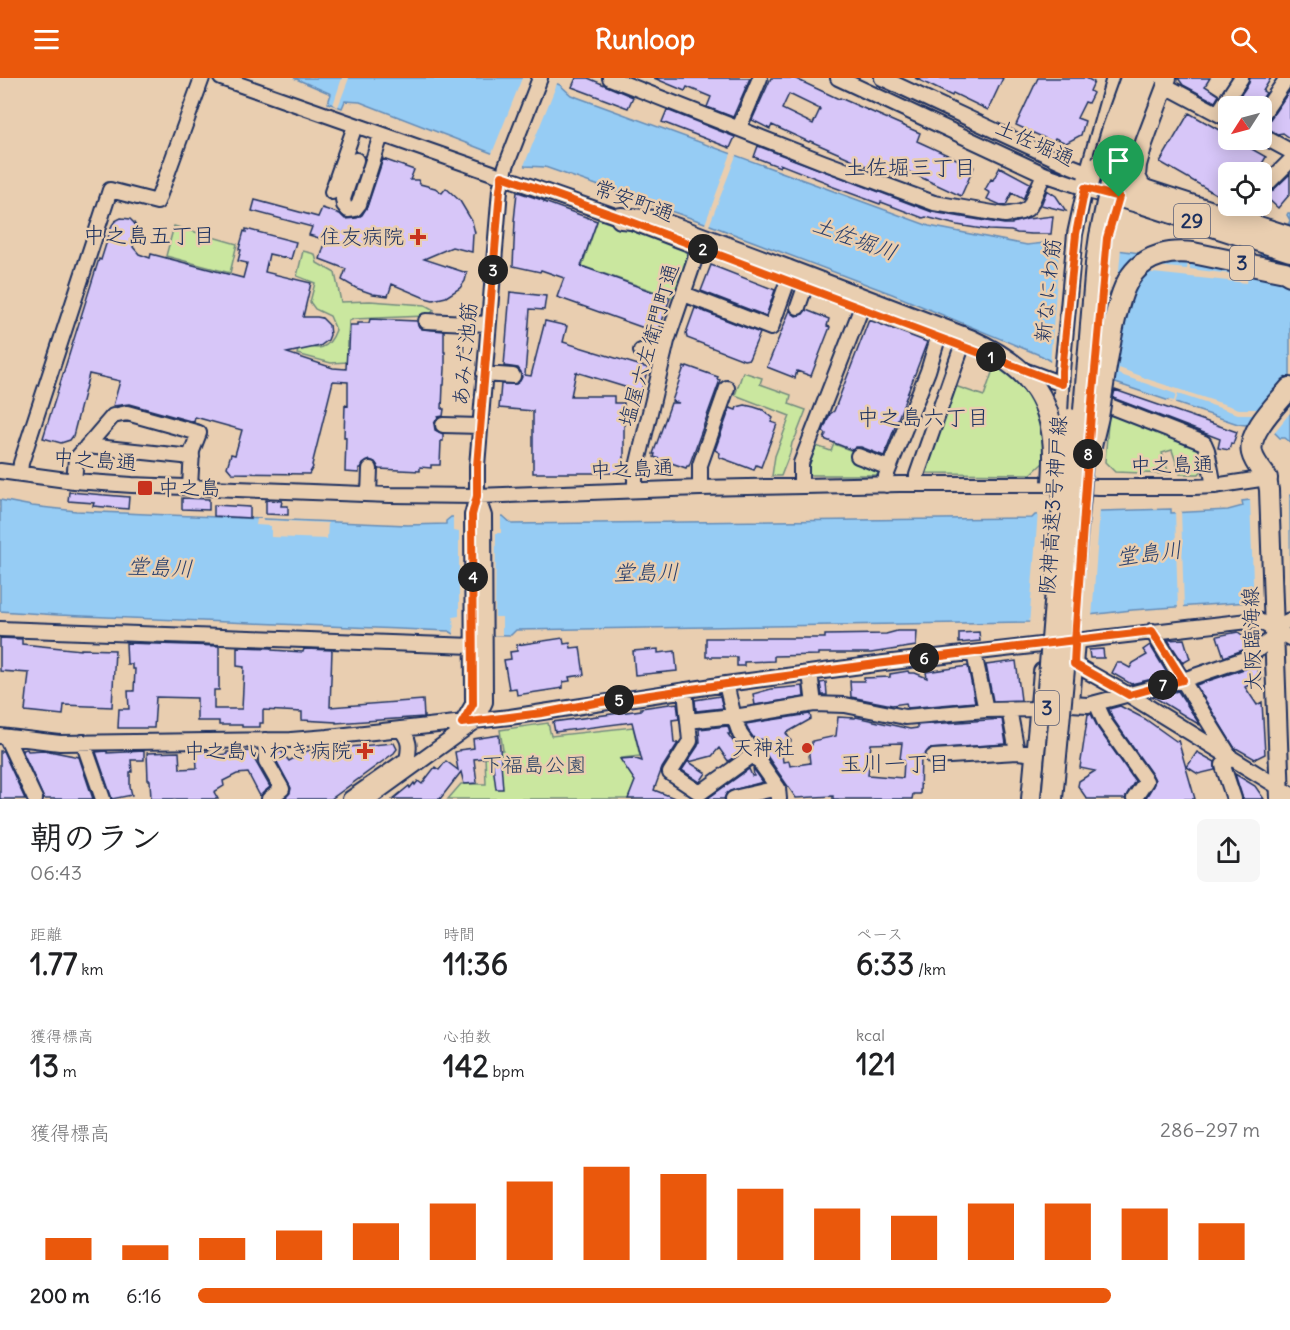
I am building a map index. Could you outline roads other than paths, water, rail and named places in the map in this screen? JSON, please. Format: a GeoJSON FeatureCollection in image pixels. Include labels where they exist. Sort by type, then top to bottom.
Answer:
{"type":"FeatureCollection","features":[{"type":"Feature","properties":{"kind":"highway","name":"阪神高速3号神戸線"},"geometry":{"type":"LineString","coordinates":[[1039,799],[1048,629],[1084,253],[1102,164],[1131,78]]}},
{"type":"Feature","properties":{"kind":"highway","name":"阪神高速3号神戸線"},"geometry":{"type":"LineString","coordinates":[[1052,799],[1084,496],[1084,410],[1096,264],[1100,236],[1118,186],[1125,136],[1147,78]]}},
{"type":"Feature","properties":{"kind":"highway","name":"3"},"geometry":{"type":"LineString","coordinates":[[621,218],[655,221],[788,275],[986,347],[1011,362],[1023,373],[1042,398],[1048,412],[1053,438],[1048,629]]}},
{"type":"Feature","properties":{"kind":"highway","name":"3"},"geometry":{"type":"LineString","coordinates":[[1084,496],[1108,348],[1118,304],[1133,273],[1153,257],[1170,252],[1185,252],[1222,258],[1290,275]]}},
{"type":"Feature","properties":{"kind":"highway"},"geometry":{"type":"LineString","coordinates":[[1268,484],[1251,450],[1256,431],[1290,387]]}},
{"type":"Feature","properties":{"kind":"main road","name":"新なにわ筋"},"geometry":{"type":"LineString","coordinates":[[1087,181],[1116,78]]}},
{"type":"Feature","properties":{"kind":"main road"},"geometry":{"type":"LineString","coordinates":[[1118,186],[1134,140],[1164,81]]}},
{"type":"Feature","properties":{"kind":"main road","name":"土佐堀通"},"geometry":{"type":"LineString","coordinates":[[1087,181],[1149,190],[1218,206]]}},
{"type":"Feature","properties":{"kind":"main road","name":"土佐堀通"},"geometry":{"type":"LineString","coordinates":[[1118,186],[1276,237]]}},
{"type":"Feature","properties":{"kind":"main road","name":"土佐堀通"},"geometry":{"type":"LineString","coordinates":[[1247,216],[1276,237],[1290,252]]}},
{"type":"Feature","properties":{"kind":"main road","name":"大阪臨海線"},"geometry":{"type":"LineString","coordinates":[[1268,484],[1273,607],[1282,631],[1283,793]]}},
{"type":"Feature","properties":{"kind":"main road","name":"新なにわ筋"},"geometry":{"type":"LineString","coordinates":[[1031,799],[1048,629]]}},
{"type":"Feature","properties":{"kind":"main road"},"geometry":{"type":"LineString","coordinates":[[1062,799],[1076,634]]}},
{"type":"Feature","properties":{"kind":"street"},"geometry":{"type":"LineString","coordinates":[[20,474],[25,452],[110,190],[157,202],[202,78]]}},
{"type":"Feature","properties":{"kind":"street","name":"常安町通"},"geometry":{"type":"LineString","coordinates":[[221,78],[486,172],[505,169],[621,218],[699,247],[788,275],[805,287],[861,309],[932,346],[962,346],[1062,378]]}},
{"type":"Feature","properties":{"kind":"street","name":"あみだ池筋"},"geometry":{"type":"LineString","coordinates":[[457,726],[473,704],[477,639],[477,466],[500,190],[505,169],[540,78]]}},
{"type":"Feature","properties":{"kind":"street"},"geometry":{"type":"LineString","coordinates":[[610,78],[934,203],[1005,215],[1021,212],[1030,206],[1044,174]]}},
{"type":"Feature","properties":{"kind":"street"},"geometry":{"type":"LineString","coordinates":[[739,128],[760,78]]}},
{"type":"Feature","properties":{"kind":"street","name":"土佐堀通"},"geometry":{"type":"LineString","coordinates":[[838,78],[1044,174],[1087,181]]}},
{"type":"Feature","properties":{"kind":"street","name":"土佐堀通"},"geometry":{"type":"LineString","coordinates":[[882,78],[1071,166],[1087,181]]}},
{"type":"Feature","properties":{"kind":"street"},"geometry":{"type":"LineString","coordinates":[[1232,96],[1241,78]]}},
{"type":"Feature","properties":{"kind":"street"},"geometry":{"type":"LineString","coordinates":[[1272,100],[1287,78]]}},
{"type":"Feature","properties":{"kind":"street"},"geometry":{"type":"LineString","coordinates":[[1149,190],[1138,176],[1139,165],[1164,81],[1218,113]]}},
{"type":"Feature","properties":{"kind":"street"},"geometry":{"type":"LineString","coordinates":[[355,126],[343,199],[348,210],[355,209],[359,204],[381,135]]}},
{"type":"Feature","properties":{"kind":"street"},"geometry":{"type":"LineString","coordinates":[[1272,141],[1290,151]]}},
{"type":"Feature","properties":{"kind":"street"},"geometry":{"type":"LineString","coordinates":[[351,158],[371,165]]}},
{"type":"Feature","properties":{"kind":"street"},"geometry":{"type":"LineString","coordinates":[[333,192],[351,158]]}},
{"type":"Feature","properties":{"kind":"street"},"geometry":{"type":"LineString","coordinates":[[1272,179],[1290,160]]}},
{"type":"Feature","properties":{"kind":"street","name":"新なにわ筋"},"geometry":{"type":"LineString","coordinates":[[1048,629],[1062,378],[1076,234],[1087,181]]}},
{"type":"Feature","properties":{"kind":"street"},"geometry":{"type":"LineString","coordinates":[[1076,634],[1084,496],[1107,238],[1118,186]]}},
{"type":"Feature","properties":{"kind":"street","name":"塩屋六左衛門町通"},"geometry":{"type":"LineString","coordinates":[[635,490],[635,475],[664,354],[699,247]]}},
{"type":"Feature","properties":{"kind":"street"},"geometry":{"type":"LineString","coordinates":[[684,294],[771,328],[788,275]]}},
{"type":"Feature","properties":{"kind":"street"},"geometry":{"type":"LineString","coordinates":[[798,307],[805,287]]}},
{"type":"Feature","properties":{"kind":"street"},"geometry":{"type":"LineString","coordinates":[[801,486],[801,463],[861,309]]}},
{"type":"Feature","properties":{"kind":"street"},"geometry":{"type":"LineString","coordinates":[[426,321],[488,324]]}},
{"type":"Feature","properties":{"kind":"street"},"geometry":{"type":"LineString","coordinates":[[886,485],[886,476],[928,371],[932,346]]}},
{"type":"Feature","properties":{"kind":"street"},"geometry":{"type":"LineString","coordinates":[[917,484],[917,475],[962,346]]}},
{"type":"Feature","properties":{"kind":"street"},"geometry":{"type":"LineString","coordinates":[[641,351],[649,349],[664,354]]}},
{"type":"Feature","properties":{"kind":"street"},"geometry":{"type":"LineString","coordinates":[[484,374],[513,376]]}},
{"type":"Feature","properties":{"kind":"street"},"geometry":{"type":"LineString","coordinates":[[700,488],[700,465],[727,388]]}},
{"type":"Feature","properties":{"kind":"street"},"geometry":{"type":"LineString","coordinates":[[1092,399],[1204,443],[1214,486]]}},
{"type":"Feature","properties":{"kind":"street"},"geometry":{"type":"LineString","coordinates":[[74,481],[76,459],[113,416],[127,414],[199,433],[192,454],[190,487]]}},
{"type":"Feature","properties":{"kind":"street"},"geometry":{"type":"LineString","coordinates":[[443,425],[480,426]]}},
{"type":"Feature","properties":{"kind":"street"},"geometry":{"type":"LineString","coordinates":[[89,444],[192,454]]}},
{"type":"Feature","properties":{"kind":"street"},"geometry":{"type":"LineString","coordinates":[[858,456],[889,468]]}},
{"type":"Feature","properties":{"kind":"street"},"geometry":{"type":"LineString","coordinates":[[369,494],[370,469]]}},
{"type":"Feature","properties":{"kind":"street","name":"中之島通"},"geometry":{"type":"LineString","coordinates":[[0,471],[74,481],[369,494],[477,496],[700,488],[917,484],[1057,485],[1084,496],[1268,484]]}},
{"type":"Feature","properties":{"kind":"street"},"geometry":{"type":"LineString","coordinates":[[3,737],[60,743],[328,737],[400,729],[457,726],[472,721],[550,712],[595,703],[726,684],[974,652],[1048,629],[1076,634],[1152,631],[1257,620],[1282,631],[1247,658],[1183,680],[1096,704],[1070,704]]}},
{"type":"Feature","properties":{"kind":"street"},"geometry":{"type":"LineString","coordinates":[[0,629],[477,639]]}},
{"type":"Feature","properties":{"kind":"street"},"geometry":{"type":"LineString","coordinates":[[1152,631],[1231,758]]}},
{"type":"Feature","properties":{"kind":"street","name":"あみだ池筋"},"geometry":{"type":"LineString","coordinates":[[476,721],[485,699],[477,639]]}},
{"type":"Feature","properties":{"kind":"street"},"geometry":{"type":"LineString","coordinates":[[974,652],[987,710]]}},
{"type":"Feature","properties":{"kind":"street"},"geometry":{"type":"LineString","coordinates":[[1074,664],[1264,777],[1283,793]]}},
{"type":"Feature","properties":{"kind":"street"},"geometry":{"type":"LineString","coordinates":[[810,673],[814,704]]}},
{"type":"Feature","properties":{"kind":"street"},"geometry":{"type":"LineString","coordinates":[[726,684],[740,734],[778,794],[733,799]]}},
{"type":"Feature","properties":{"kind":"street"},"geometry":{"type":"LineString","coordinates":[[685,690],[690,741],[670,773],[700,793],[754,754]]}},
{"type":"Feature","properties":{"kind":"street"},"geometry":{"type":"LineString","coordinates":[[350,799],[457,726],[476,711],[485,699]]}},
{"type":"Feature","properties":{"kind":"street"},"geometry":{"type":"LineString","coordinates":[[688,721],[734,717],[814,704],[845,705],[905,717],[987,710],[1040,709]]}},
{"type":"Feature","properties":{"kind":"street"},"geometry":{"type":"LineString","coordinates":[[1096,704],[1105,723],[1146,781],[1134,799]]}},
{"type":"Feature","properties":{"kind":"street"},"geometry":{"type":"LineString","coordinates":[[1009,709],[1017,752]]}},
{"type":"Feature","properties":{"kind":"street"},"geometry":{"type":"LineString","coordinates":[[368,799],[476,721]]}},
{"type":"Feature","properties":{"kind":"street"},"geometry":{"type":"LineString","coordinates":[[400,729],[409,743],[407,760]]}},
{"type":"Feature","properties":{"kind":"street"},"geometry":{"type":"LineString","coordinates":[[3,737],[35,799]]}},
{"type":"Feature","properties":{"kind":"street"},"geometry":{"type":"LineString","coordinates":[[265,740],[266,760],[285,794],[269,799]]}},
{"type":"Feature","properties":{"kind":"street"},"geometry":{"type":"LineString","coordinates":[[83,742],[103,799]]}},
{"type":"Feature","properties":{"kind":"street"},"geometry":{"type":"LineString","coordinates":[[933,757],[1037,753]]}},
{"type":"Feature","properties":{"kind":"street"},"geometry":{"type":"LineString","coordinates":[[1231,758],[1223,765],[1234,799]]}},
{"type":"Feature","properties":{"kind":"water","name":"土佐堀川"},"geometry":{"type":"Polygon","coordinates":[[[294,78],[542,78],[560,85],[571,95],[929,226],[1027,245],[1054,242],[1148,254],[1255,261],[1290,220],[1290,442],[1285,438],[1280,438],[1270,428],[1238,424],[1050,361],[892,294],[702,222],[545,167],[525,166],[360,102],[345,101],[342,108],[328,103],[331,94],[294,78]]]}},
{"type":"Feature","properties":{"kind":"water","name":"堂島川"},"geometry":{"type":"Polygon","coordinates":[[[1290,495],[1290,602],[1252,605],[1249,602],[1132,610],[1029,622],[516,630],[511,635],[0,611],[0,500],[76,511],[407,525],[446,524],[451,517],[503,516],[512,524],[1032,518],[1035,515],[1101,511],[1171,509],[1171,513],[1228,510],[1243,506],[1242,501],[1290,495]]]}},
{"type":"Feature","properties":{"kind":"place","name":"住友病院"},"geometry":{"type":"Point","coordinates":[418,237]}},
{"type":"Feature","properties":{"kind":"place","name":"中之島"},"geometry":{"type":"Point","coordinates":[145,488]}},
{"type":"Feature","properties":{"kind":"place","name":"天神社"},"geometry":{"type":"Point","coordinates":[807,748]}},
{"type":"Feature","properties":{"kind":"place","name":"中之島いわき病院"},"geometry":{"type":"Point","coordinates":[365,751]}},
{"type":"Feature","properties":{"kind":"district","name":"土佐堀三丁目"},"geometry":{"type":"Point","coordinates":[910,167]}},
{"type":"Feature","properties":{"kind":"district","name":"中之島五丁目"},"geometry":{"type":"Point","coordinates":[149,235]}},
{"type":"Feature","properties":{"kind":"district","name":"中之島六丁目"},"geometry":{"type":"Point","coordinates":[923,417]}},
{"type":"Feature","properties":{"kind":"district","name":"玉川一丁目"},"geometry":{"type":"Point","coordinates":[895,763]}},
{"type":"Feature","properties":{"kind":"park label","name":"下福島公園"},"geometry":{"type":"Point","coordinates":[534,765]}}]}
